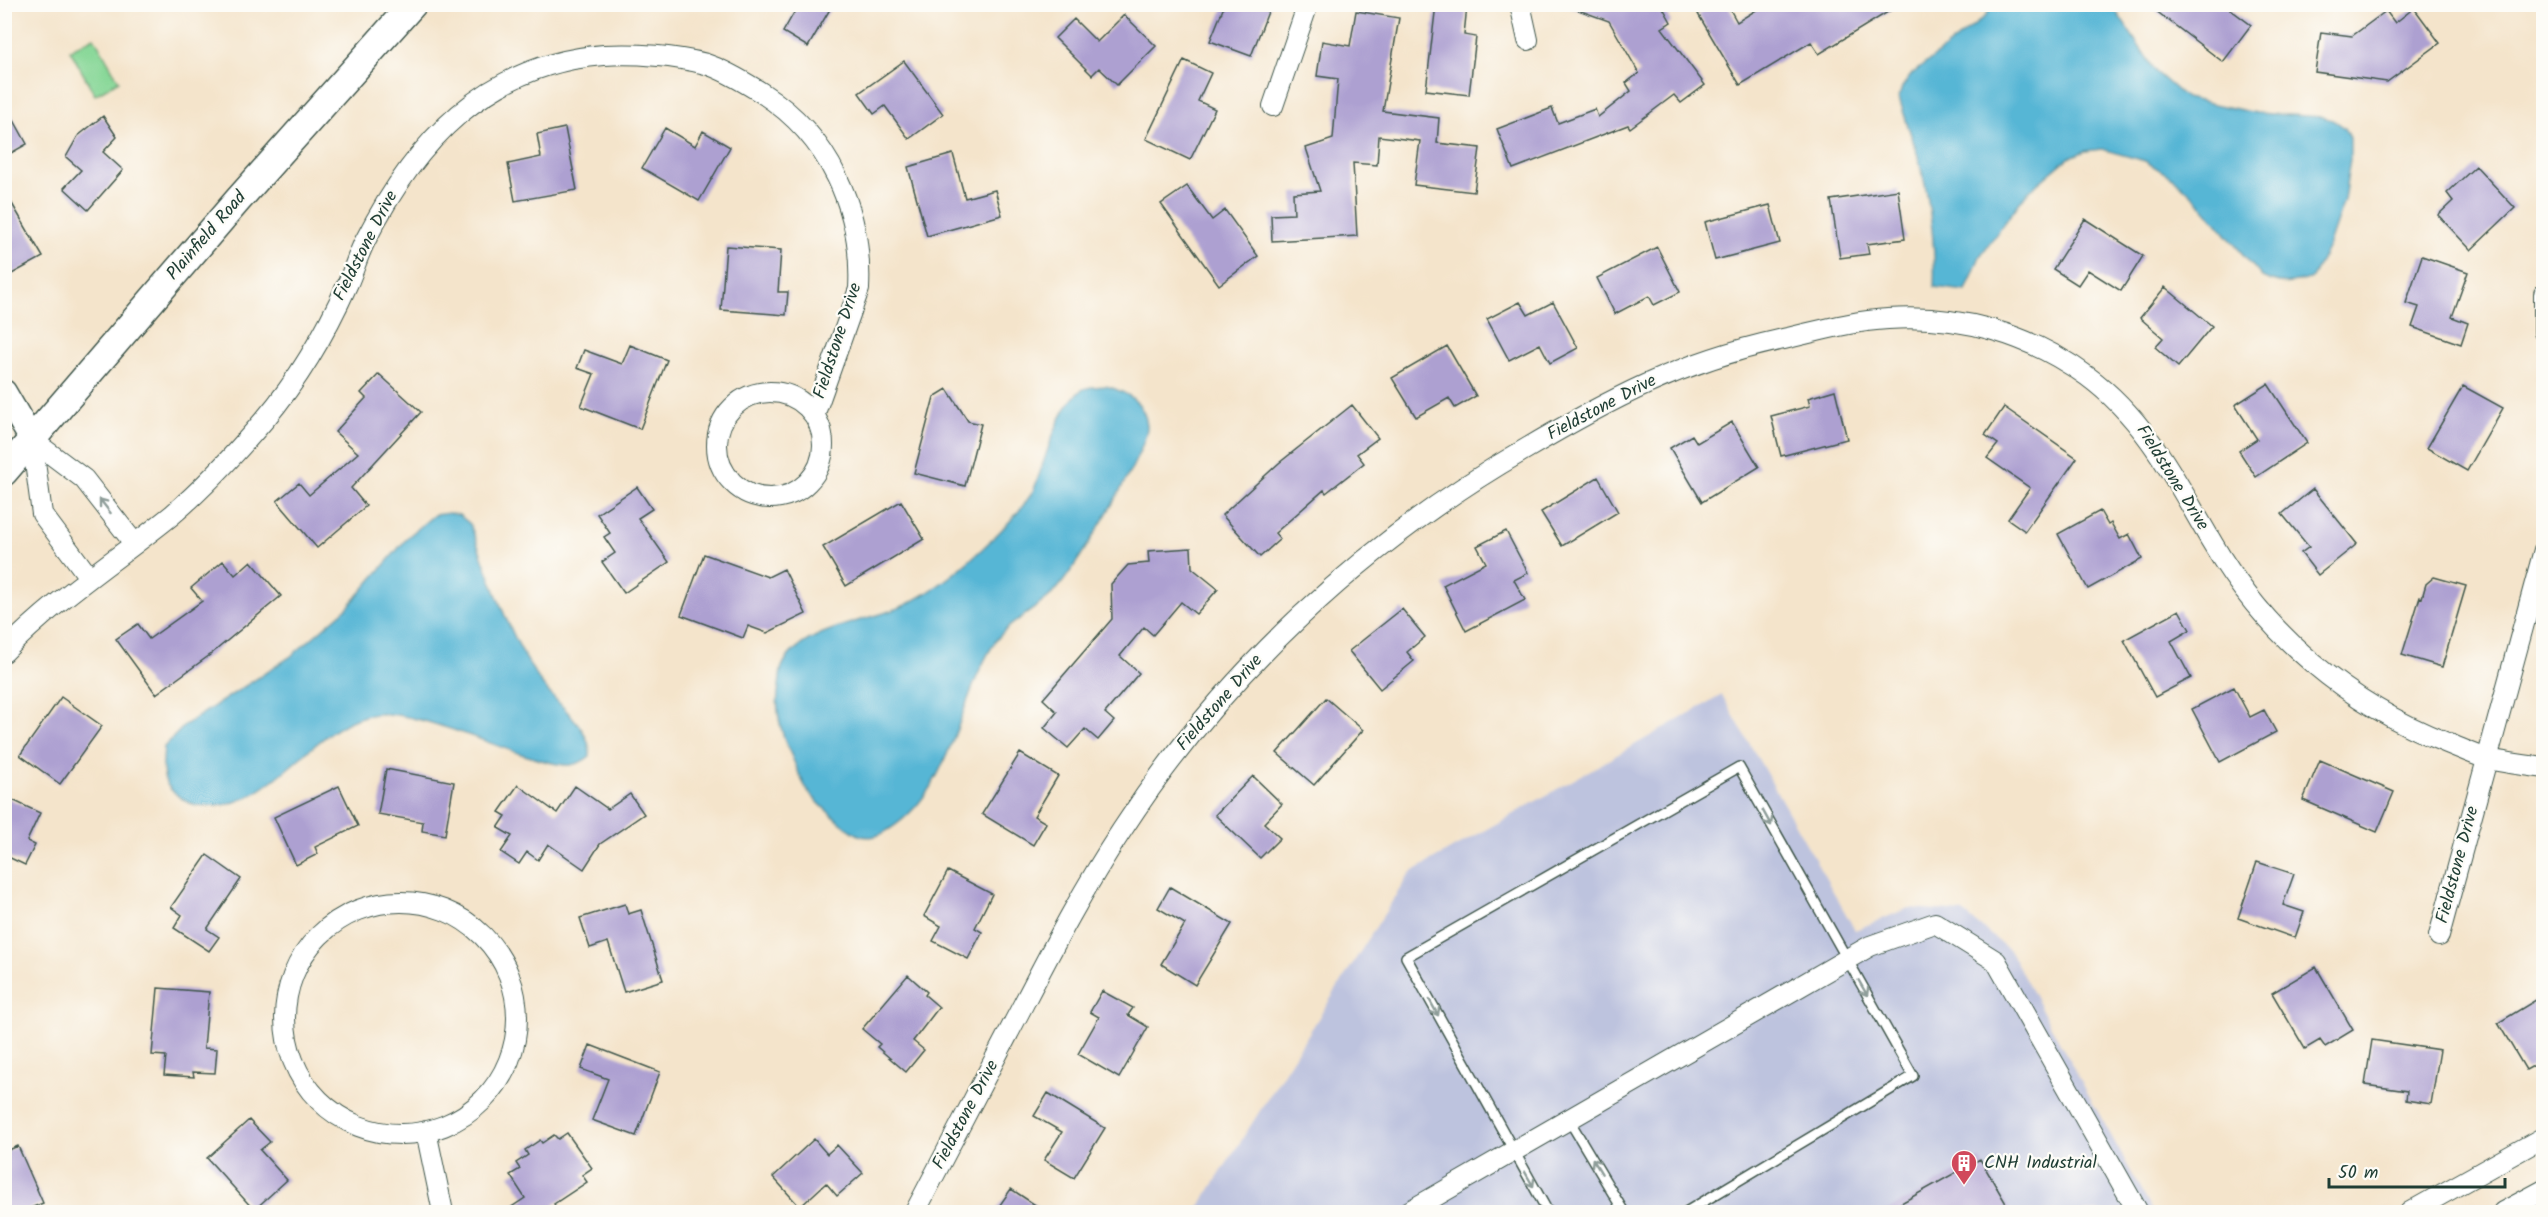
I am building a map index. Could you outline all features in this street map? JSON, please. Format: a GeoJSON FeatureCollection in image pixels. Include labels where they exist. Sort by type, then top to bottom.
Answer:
{"type":"FeatureCollection","features":[{"type":"Feature","properties":{"kind":"main road","name":"Plainfield Road"},"geometry":{"type":"LineString","coordinates":[[4,472],[238,200],[413,4]]}},
{"type":"Feature","properties":{"kind":"street"},"geometry":{"type":"LineString","coordinates":[[1273,106],[1308,4]]}},
{"type":"Feature","properties":{"kind":"street"},"geometry":{"type":"LineString","coordinates":[[1520,4],[1528,40]]}},
{"type":"Feature","properties":{"kind":"street","name":"Fieldstone Drive"},"geometry":{"type":"LineString","coordinates":[[4,652],[44,613],[88,577],[172,515],[213,477],[268,415],[321,335],[365,242],[401,178],[438,131],[471,103],[506,83],[555,63],[591,56],[647,56],[707,64],[753,87],[778,104],[816,141],[846,195],[856,231],[859,289],[815,413],[825,445],[815,478],[788,497],[753,497],[726,478],[716,446],[726,413],[753,393],[787,393],[815,413]]}},
{"type":"Feature","properties":{"kind":"street"},"geometry":{"type":"LineString","coordinates":[[2544,294],[2544,332]]}},
{"type":"Feature","properties":{"kind":"street","name":"Fieldstone Drive"},"geometry":{"type":"LineString","coordinates":[[915,1212],[1089,882],[1150,789],[1195,730],[1249,668],[1340,580],[1412,523],[1492,468],[1605,403],[1673,371],[1736,351],[1860,322],[1889,318],[1919,318],[2001,330],[2058,358],[2087,376],[2114,398],[2139,424],[2166,462],[2236,580],[2288,642],[2347,691],[2422,734],[2487,758],[2544,768]]}},
{"type":"Feature","properties":{"kind":"street"},"geometry":{"type":"LineString","coordinates":[[4,392],[32,440],[42,514],[88,577]]}},
{"type":"Feature","properties":{"kind":"street"},"geometry":{"type":"LineString","coordinates":[[32,440],[84,479],[134,543]]}},
{"type":"Feature","properties":{"kind":"street"},"geometry":{"type":"LineString","coordinates":[[2487,758],[2544,550]]}},
{"type":"Feature","properties":{"kind":"street","name":"Fieldstone Drive"},"geometry":{"type":"LineString","coordinates":[[2439,936],[2487,758]]}},
{"type":"Feature","properties":{"kind":"street"},"geometry":{"type":"LineString","coordinates":[[419,903],[458,915],[489,940],[510,975],[518,1014],[512,1054],[494,1089],[464,1116],[426,1131],[389,1134],[354,1124],[323,1104],[300,1076],[287,1042],[286,1005],[295,970],[300,962],[316,939],[345,916],[379,904],[419,903]]}},
{"type":"Feature","properties":{"kind":"street"},"geometry":{"type":"LineString","coordinates":[[1408,1212],[1870,946],[1935,923],[1996,961],[2138,1212]]}},
{"type":"Feature","properties":{"kind":"street"},"geometry":{"type":"LineString","coordinates":[[426,1131],[442,1212]]}},
{"type":"Feature","properties":{"kind":"street"},"geometry":{"type":"LineString","coordinates":[[2410,1212],[2544,1137]]}},
{"type":"Feature","properties":{"kind":"street"},"geometry":{"type":"LineString","coordinates":[[2503,1212],[2544,1190]]}},
{"type":"Feature","properties":{"kind":"lane"},"geometry":{"type":"LineString","coordinates":[[1548,1212],[1406,957],[1739,766],[1913,1076],[1686,1212]]}},
{"type":"Feature","properties":{"kind":"lane"},"geometry":{"type":"LineString","coordinates":[[1569,1120],[1624,1212]]}},
{"type":"Feature","properties":{"kind":"shaded area"},"geometry":{"type":"Polygon","coordinates":[[[1722,695],[1855,930],[1909,908],[1963,912],[2009,950],[2153,1212],[1196,1212],[1410,873],[1722,695]]]}},
{"type":"Feature","properties":{"kind":"green space"},"geometry":{"type":"Polygon","coordinates":[[[94,37],[119,81],[95,95],[70,50],[94,37]]]}},
{"type":"Feature","properties":{"kind":"water"},"geometry":{"type":"Polygon","coordinates":[[[1991,4],[2112,5],[2156,72],[2186,98],[2256,113],[2323,117],[2345,128],[2350,138],[2350,159],[2344,200],[2329,244],[2312,278],[2287,284],[2262,277],[2200,203],[2175,179],[2145,161],[2102,149],[2085,151],[2068,158],[2026,194],[1980,256],[1966,291],[1934,287],[1933,241],[1927,193],[1899,97],[1902,87],[1912,74],[1986,16],[1991,4]]]}},
{"type":"Feature","properties":{"kind":"water"},"geometry":{"type":"Polygon","coordinates":[[[1106,386],[1134,399],[1143,410],[1147,426],[1136,459],[1095,534],[1058,588],[999,636],[993,645],[970,694],[940,770],[927,793],[910,813],[885,832],[870,837],[853,832],[818,802],[801,779],[785,740],[778,713],[782,667],[790,654],[802,644],[835,628],[901,607],[946,580],[974,557],[1015,516],[1034,489],[1059,422],[1073,398],[1084,389],[1106,386]]]}},
{"type":"Feature","properties":{"kind":"water"},"geometry":{"type":"Polygon","coordinates":[[[449,513],[459,515],[470,524],[501,607],[519,646],[542,684],[585,735],[590,756],[573,765],[552,763],[428,722],[391,714],[376,714],[354,719],[334,730],[277,778],[257,792],[235,802],[212,806],[192,804],[171,790],[163,772],[164,747],[185,725],[290,657],[348,607],[409,536],[434,515],[449,513]]]}},
{"type":"Feature","properties":{"kind":"building"},"geometry":{"type":"Polygon","coordinates":[[[799,4],[833,4],[808,47],[783,32],[799,4]]]}},
{"type":"Feature","properties":{"kind":"building"},"geometry":{"type":"Polygon","coordinates":[[[1225,4],[1271,4],[1251,56],[1210,41],[1225,4]]]}},
{"type":"Feature","properties":{"kind":"building"},"geometry":{"type":"Polygon","coordinates":[[[1436,4],[1467,6],[1464,35],[1476,37],[1469,95],[1426,90],[1436,4]]]}},
{"type":"Feature","properties":{"kind":"building"},"geometry":{"type":"Polygon","coordinates":[[[1571,4],[1661,4],[1671,22],[1662,28],[1705,85],[1681,103],[1674,95],[1630,128],[1628,125],[1513,169],[1497,129],[1552,108],[1558,123],[1595,109],[1598,117],[1631,91],[1626,83],[1639,73],[1609,21],[1570,7],[1571,4]]]}},
{"type":"Feature","properties":{"kind":"building"},"geometry":{"type":"Polygon","coordinates":[[[1714,4],[1727,4],[1737,22],[1766,4],[1901,4],[1819,54],[1811,42],[1740,85],[1698,14],[1714,4]]]}},
{"type":"Feature","properties":{"kind":"building"},"geometry":{"type":"Polygon","coordinates":[[[2147,4],[2223,4],[2251,25],[2223,62],[2147,4]]]}},
{"type":"Feature","properties":{"kind":"building"},"geometry":{"type":"Polygon","coordinates":[[[2414,8],[2440,43],[2387,82],[2315,72],[2321,32],[2352,36],[2386,11],[2395,23],[2414,8]]]}},
{"type":"Feature","properties":{"kind":"building"},"geometry":{"type":"Polygon","coordinates":[[[1356,11],[1399,18],[1383,111],[1439,118],[1437,143],[1480,148],[1474,192],[1414,185],[1420,141],[1379,136],[1377,165],[1353,163],[1357,236],[1272,241],[1271,215],[1294,214],[1293,193],[1320,191],[1306,148],[1333,139],[1338,79],[1317,76],[1322,41],[1350,46],[1356,11]]]}},
{"type":"Feature","properties":{"kind":"building"},"geometry":{"type":"Polygon","coordinates":[[[1124,15],[1156,46],[1117,85],[1099,68],[1092,75],[1055,38],[1074,19],[1097,42],[1124,15]]]}},
{"type":"Feature","properties":{"kind":"building"},"geometry":{"type":"Polygon","coordinates":[[[1184,60],[1211,73],[1198,101],[1215,109],[1190,160],[1146,139],[1184,60]]]}},
{"type":"Feature","properties":{"kind":"building"},"geometry":{"type":"Polygon","coordinates":[[[904,61],[943,114],[909,139],[885,106],[874,114],[859,93],[904,61]]]}},
{"type":"Feature","properties":{"kind":"building"},"geometry":{"type":"Polygon","coordinates":[[[4,102],[27,144],[4,157],[4,102]]]}},
{"type":"Feature","properties":{"kind":"building"},"geometry":{"type":"Polygon","coordinates":[[[103,116],[117,137],[103,152],[123,170],[88,210],[64,188],[81,170],[66,157],[78,136],[103,116]]]}},
{"type":"Feature","properties":{"kind":"building"},"geometry":{"type":"Polygon","coordinates":[[[565,128],[577,190],[515,201],[508,164],[541,157],[537,134],[565,128]]]}},
{"type":"Feature","properties":{"kind":"building"},"geometry":{"type":"Polygon","coordinates":[[[665,128],[695,146],[703,131],[730,147],[699,201],[642,168],[665,128]]]}},
{"type":"Feature","properties":{"kind":"building"},"geometry":{"type":"Polygon","coordinates":[[[953,154],[965,198],[995,190],[1002,215],[927,236],[908,167],[953,154]]]}},
{"type":"Feature","properties":{"kind":"building"},"geometry":{"type":"Polygon","coordinates":[[[2476,166],[2515,208],[2471,250],[2438,215],[2453,201],[2447,193],[2476,166]]]}},
{"type":"Feature","properties":{"kind":"building"},"geometry":{"type":"Polygon","coordinates":[[[1187,186],[1212,220],[1225,210],[1258,256],[1219,285],[1161,204],[1187,186]]]}},
{"type":"Feature","properties":{"kind":"building"},"geometry":{"type":"Polygon","coordinates":[[[4,190],[43,257],[10,275],[4,266],[4,190]]]}},
{"type":"Feature","properties":{"kind":"building"},"geometry":{"type":"Polygon","coordinates":[[[1898,190],[1905,239],[1867,244],[1869,254],[1840,258],[1831,200],[1898,190]]]}},
{"type":"Feature","properties":{"kind":"building"},"geometry":{"type":"Polygon","coordinates":[[[1770,205],[1780,243],[1715,260],[1705,222],[1770,205]]]}},
{"type":"Feature","properties":{"kind":"building"},"geometry":{"type":"Polygon","coordinates":[[[2085,219],[2143,256],[2121,291],[2088,270],[2078,285],[2053,269],[2085,219]]]}},
{"type":"Feature","properties":{"kind":"building"},"geometry":{"type":"Polygon","coordinates":[[[726,246],[781,250],[778,292],[788,292],[786,315],[721,310],[726,246]]]}},
{"type":"Feature","properties":{"kind":"building"},"geometry":{"type":"Polygon","coordinates":[[[1657,247],[1680,292],[1654,305],[1649,296],[1615,314],[1597,278],[1657,247]]]}},
{"type":"Feature","properties":{"kind":"building"},"geometry":{"type":"Polygon","coordinates":[[[2422,256],[2468,272],[2452,317],[2468,323],[2461,344],[2412,327],[2419,307],[2406,303],[2422,256]]]}},
{"type":"Feature","properties":{"kind":"building"},"geometry":{"type":"Polygon","coordinates":[[[2165,287],[2212,326],[2178,367],[2155,347],[2163,338],[2140,318],[2165,287]]]}},
{"type":"Feature","properties":{"kind":"building"},"geometry":{"type":"Polygon","coordinates":[[[1520,302],[1528,315],[1553,302],[1578,348],[1550,363],[1540,344],[1509,360],[1487,319],[1520,302]]]}},
{"type":"Feature","properties":{"kind":"building"},"geometry":{"type":"Polygon","coordinates":[[[630,345],[667,360],[640,429],[581,406],[594,374],[577,368],[584,350],[622,364],[630,345]]]}},
{"type":"Feature","properties":{"kind":"building"},"geometry":{"type":"Polygon","coordinates":[[[1447,346],[1476,396],[1455,408],[1449,398],[1416,417],[1392,378],[1447,346]]]}},
{"type":"Feature","properties":{"kind":"building"},"geometry":{"type":"Polygon","coordinates":[[[379,374],[421,412],[351,488],[366,506],[317,548],[277,501],[299,483],[309,495],[358,453],[335,432],[366,398],[361,393],[379,374]]]}},
{"type":"Feature","properties":{"kind":"building"},"geometry":{"type":"Polygon","coordinates":[[[2268,384],[2307,443],[2256,477],[2239,451],[2257,439],[2235,405],[2268,384]]]}},
{"type":"Feature","properties":{"kind":"building"},"geometry":{"type":"Polygon","coordinates":[[[2463,386],[2503,408],[2467,471],[2427,448],[2463,386]]]}},
{"type":"Feature","properties":{"kind":"building"},"geometry":{"type":"Polygon","coordinates":[[[947,389],[968,421],[981,424],[965,486],[914,473],[934,397],[947,389]]]}},
{"type":"Feature","properties":{"kind":"building"},"geometry":{"type":"Polygon","coordinates":[[[1835,390],[1847,439],[1781,456],[1771,416],[1810,406],[1808,398],[1835,390]]]}},
{"type":"Feature","properties":{"kind":"building"},"geometry":{"type":"Polygon","coordinates":[[[1352,405],[1378,438],[1357,454],[1364,463],[1326,493],[1324,490],[1275,533],[1280,539],[1260,557],[1222,515],[1279,463],[1352,405]]]}},
{"type":"Feature","properties":{"kind":"building"},"geometry":{"type":"Polygon","coordinates":[[[2004,407],[2077,458],[2025,531],[2008,519],[2030,488],[1987,458],[1998,444],[1985,435],[2004,407]]]}},
{"type":"Feature","properties":{"kind":"building"},"geometry":{"type":"Polygon","coordinates":[[[1732,422],[1759,467],[1702,502],[1670,448],[1692,435],[1697,443],[1732,422]]]}},
{"type":"Feature","properties":{"kind":"building"},"geometry":{"type":"Polygon","coordinates":[[[1598,477],[1618,512],[1562,546],[1541,512],[1598,477]]]}},
{"type":"Feature","properties":{"kind":"building"},"geometry":{"type":"Polygon","coordinates":[[[637,487],[652,509],[638,518],[669,562],[624,593],[602,562],[615,553],[604,537],[610,533],[597,514],[637,487]]]}},
{"type":"Feature","properties":{"kind":"building"},"geometry":{"type":"Polygon","coordinates":[[[2313,489],[2357,544],[2318,575],[2301,553],[2309,547],[2282,514],[2313,489]]]}},
{"type":"Feature","properties":{"kind":"building"},"geometry":{"type":"Polygon","coordinates":[[[901,501],[924,539],[846,586],[823,547],[901,501]]]}},
{"type":"Feature","properties":{"kind":"building"},"geometry":{"type":"Polygon","coordinates":[[[2100,511],[2108,525],[2111,523],[2120,539],[2129,534],[2142,559],[2088,589],[2058,534],[2100,511]]]}},
{"type":"Feature","properties":{"kind":"building"},"geometry":{"type":"Polygon","coordinates":[[[1506,531],[1528,573],[1514,580],[1525,600],[1466,631],[1443,585],[1486,563],[1477,546],[1506,531]]]}},
{"type":"Feature","properties":{"kind":"building"},"geometry":{"type":"Polygon","coordinates":[[[1191,548],[1192,568],[1218,589],[1196,614],[1181,602],[1153,635],[1144,627],[1120,656],[1139,673],[1105,713],[1114,721],[1098,740],[1085,729],[1068,748],[1044,728],[1057,712],[1043,699],[1112,619],[1111,584],[1128,565],[1149,563],[1148,551],[1191,548]]]}},
{"type":"Feature","properties":{"kind":"building"},"geometry":{"type":"Polygon","coordinates":[[[704,554],[768,577],[784,569],[806,614],[767,633],[748,626],[743,638],[681,615],[704,554]]]}},
{"type":"Feature","properties":{"kind":"building"},"geometry":{"type":"Polygon","coordinates":[[[223,561],[235,575],[251,561],[281,596],[210,655],[156,694],[116,639],[138,624],[149,639],[202,601],[191,588],[223,561]]]}},
{"type":"Feature","properties":{"kind":"building"},"geometry":{"type":"Polygon","coordinates":[[[2434,577],[2466,586],[2442,667],[2402,655],[2420,597],[2422,598],[2426,584],[2434,577]]]}},
{"type":"Feature","properties":{"kind":"building"},"geometry":{"type":"Polygon","coordinates":[[[1402,609],[1425,637],[1407,652],[1414,661],[1380,689],[1349,651],[1402,609]]]}},
{"type":"Feature","properties":{"kind":"building"},"geometry":{"type":"Polygon","coordinates":[[[2179,610],[2190,630],[2171,641],[2191,678],[2155,697],[2124,640],[2179,610]]]}},
{"type":"Feature","properties":{"kind":"building"},"geometry":{"type":"Polygon","coordinates":[[[2234,687],[2250,717],[2264,710],[2276,732],[2220,762],[2192,709],[2234,687]]]}},
{"type":"Feature","properties":{"kind":"building"},"geometry":{"type":"Polygon","coordinates":[[[61,697],[102,726],[60,784],[20,755],[61,697]]]}},
{"type":"Feature","properties":{"kind":"building"},"geometry":{"type":"Polygon","coordinates":[[[1326,698],[1363,730],[1314,785],[1277,753],[1326,698]]]}},
{"type":"Feature","properties":{"kind":"building"},"geometry":{"type":"Polygon","coordinates":[[[1020,753],[1058,776],[1034,816],[1046,823],[1033,845],[982,814],[1020,753]]]}},
{"type":"Feature","properties":{"kind":"building"},"geometry":{"type":"Polygon","coordinates":[[[2320,760],[2394,792],[2377,832],[2303,800],[2320,760]]]}},
{"type":"Feature","properties":{"kind":"building"},"geometry":{"type":"Polygon","coordinates":[[[386,769],[454,782],[445,835],[422,831],[423,822],[378,814],[386,769]]]}},
{"type":"Feature","properties":{"kind":"building"},"geometry":{"type":"Polygon","coordinates":[[[1253,776],[1282,804],[1264,823],[1280,838],[1260,858],[1215,815],[1253,776]]]}},
{"type":"Feature","properties":{"kind":"building"},"geometry":{"type":"Polygon","coordinates":[[[518,785],[557,813],[575,786],[608,809],[630,794],[644,814],[600,844],[584,869],[548,844],[538,860],[527,852],[519,864],[501,852],[512,836],[498,828],[506,816],[499,812],[518,785]]]}},
{"type":"Feature","properties":{"kind":"building"},"geometry":{"type":"Polygon","coordinates":[[[339,786],[358,826],[315,847],[318,854],[296,865],[274,817],[339,786]]]}},
{"type":"Feature","properties":{"kind":"building"},"geometry":{"type":"Polygon","coordinates":[[[4,796],[40,813],[27,841],[35,845],[25,865],[4,855],[4,796]]]}},
{"type":"Feature","properties":{"kind":"building"},"geometry":{"type":"Polygon","coordinates":[[[207,855],[241,879],[207,929],[219,937],[209,951],[174,928],[182,915],[171,907],[207,855]]]}},
{"type":"Feature","properties":{"kind":"building"},"geometry":{"type":"Polygon","coordinates":[[[2257,862],[2294,874],[2283,905],[2304,912],[2295,938],[2238,918],[2257,862]]]}},
{"type":"Feature","properties":{"kind":"building"},"geometry":{"type":"Polygon","coordinates":[[[948,871],[992,894],[975,928],[982,932],[968,959],[933,941],[941,926],[924,916],[948,871]]]}},
{"type":"Feature","properties":{"kind":"building"},"geometry":{"type":"Polygon","coordinates":[[[1170,887],[1232,924],[1195,985],[1161,964],[1185,924],[1158,908],[1170,887]]]}},
{"type":"Feature","properties":{"kind":"building"},"geometry":{"type":"Polygon","coordinates":[[[625,904],[628,914],[641,910],[663,980],[624,992],[608,942],[590,948],[580,918],[625,904]]]}},
{"type":"Feature","properties":{"kind":"building"},"geometry":{"type":"Polygon","coordinates":[[[2316,967],[2353,1030],[2325,1047],[2320,1040],[2305,1049],[2272,993],[2316,967]]]}},
{"type":"Feature","properties":{"kind":"building"},"geometry":{"type":"Polygon","coordinates":[[[908,975],[927,992],[925,995],[939,1007],[913,1041],[924,1050],[906,1072],[877,1047],[880,1044],[862,1029],[908,975]]]}},
{"type":"Feature","properties":{"kind":"building"},"geometry":{"type":"Polygon","coordinates":[[[158,988],[209,992],[204,1048],[217,1049],[215,1073],[193,1072],[194,1077],[164,1075],[166,1056],[152,1055],[158,988]]]}},
{"type":"Feature","properties":{"kind":"building"},"geometry":{"type":"Polygon","coordinates":[[[1102,991],[1133,1008],[1128,1015],[1148,1027],[1119,1078],[1078,1054],[1099,1017],[1090,1012],[1102,991]]]}},
{"type":"Feature","properties":{"kind":"building"},"geometry":{"type":"Polygon","coordinates":[[[2544,995],[2544,1060],[2526,1070],[2498,1023],[2544,995]]]}},
{"type":"Feature","properties":{"kind":"building"},"geometry":{"type":"Polygon","coordinates":[[[2372,1040],[2440,1050],[2431,1104],[2406,1100],[2407,1091],[2365,1085],[2372,1040]]]}},
{"type":"Feature","properties":{"kind":"building"},"geometry":{"type":"Polygon","coordinates":[[[590,1045],[660,1072],[636,1136],[592,1120],[608,1079],[581,1069],[590,1045]]]}},
{"type":"Feature","properties":{"kind":"building"},"geometry":{"type":"Polygon","coordinates":[[[1048,1093],[1105,1128],[1074,1178],[1044,1160],[1062,1132],[1034,1116],[1048,1093]]]}},
{"type":"Feature","properties":{"kind":"building"},"geometry":{"type":"Polygon","coordinates":[[[249,1120],[270,1142],[260,1150],[287,1180],[254,1210],[207,1158],[249,1120]]]}},
{"type":"Feature","properties":{"kind":"building"},"geometry":{"type":"Polygon","coordinates":[[[567,1133],[592,1168],[582,1175],[587,1182],[554,1204],[559,1212],[504,1212],[525,1198],[510,1175],[520,1169],[516,1163],[528,1155],[525,1150],[540,1140],[542,1143],[554,1135],[558,1139],[567,1133]]]}},
{"type":"Feature","properties":{"kind":"building"},"geometry":{"type":"Polygon","coordinates":[[[814,1139],[827,1154],[837,1145],[863,1173],[837,1196],[826,1183],[800,1207],[773,1177],[814,1139]]]}},
{"type":"Feature","properties":{"kind":"building"},"geometry":{"type":"Polygon","coordinates":[[[18,1146],[43,1203],[21,1212],[4,1212],[4,1152],[18,1146]]]}},
{"type":"Feature","properties":{"kind":"building","name":"CNH Industrial"},"geometry":{"type":"Polygon","coordinates":[[[1980,1159],[2011,1212],[1885,1212],[1980,1159]]]}},
{"type":"Feature","properties":{"kind":"building"},"geometry":{"type":"Polygon","coordinates":[[[1011,1189],[1046,1212],[995,1212],[1011,1189]]]}},
{"type":"Feature","properties":{"kind":"place","name":"CNH Industrial"},"geometry":{"type":"Point","coordinates":[1964,1186]}}]}
